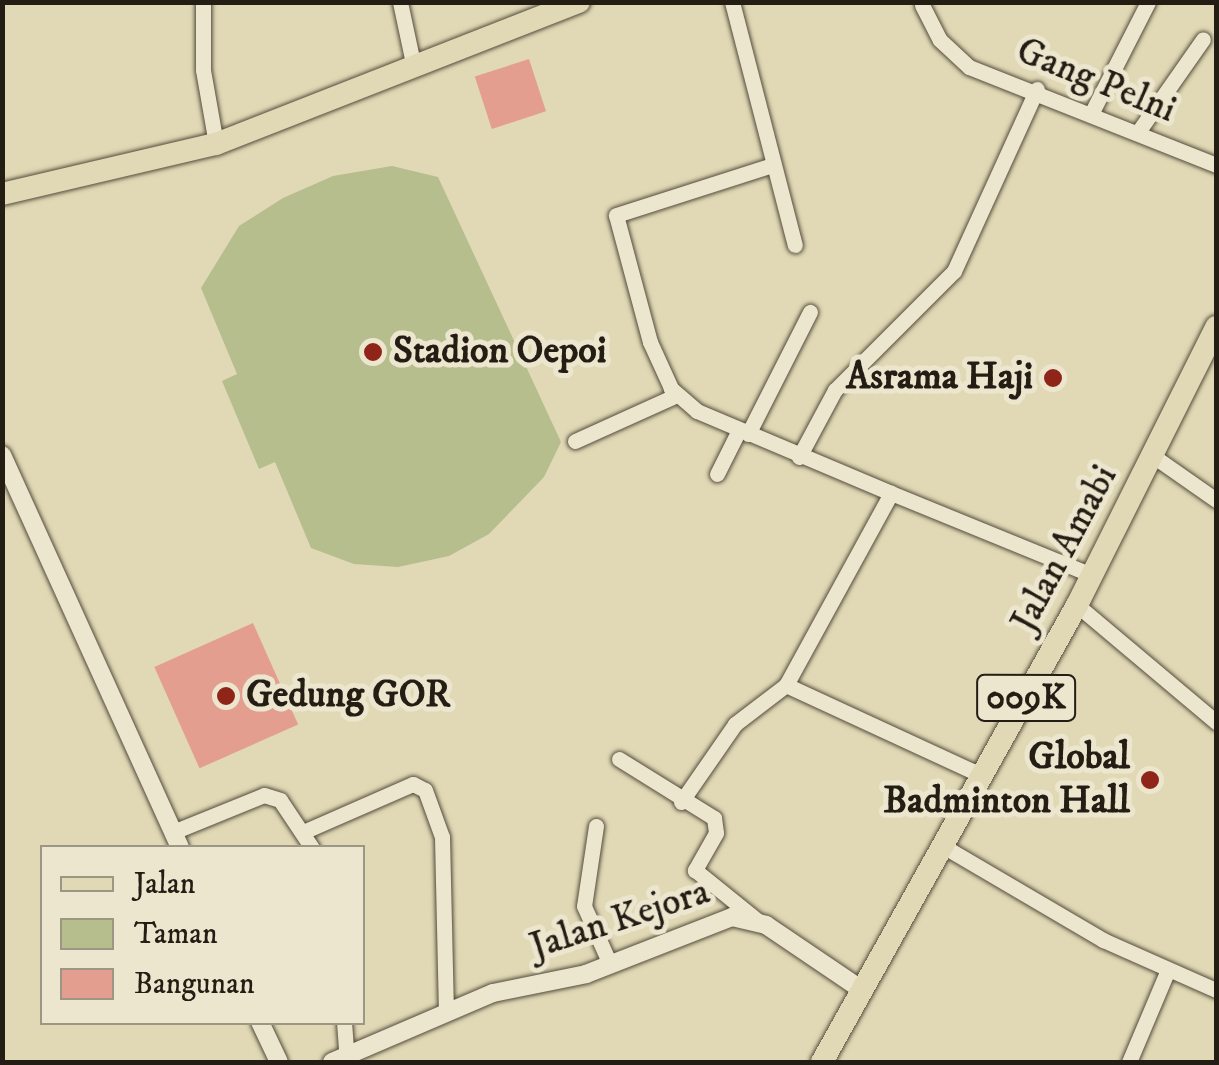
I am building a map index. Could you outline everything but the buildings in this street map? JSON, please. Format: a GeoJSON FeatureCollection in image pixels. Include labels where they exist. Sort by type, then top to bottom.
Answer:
{"type":"FeatureCollection","features":[{"type":"Feature","properties":{"kind":"main road"},"geometry":{"type":"LineString","coordinates":[[2,194],[215,139],[560,5]]}},
{"type":"Feature","properties":{"kind":"main road"},"geometry":{"type":"LineString","coordinates":[[2,180],[215,139]]}},
{"type":"Feature","properties":{"kind":"main road","name":"Jalan Amabi"},"geometry":{"type":"LineString","coordinates":[[822,1062],[1077,605],[1216,327]]}},
{"type":"Feature","properties":{"kind":"street"},"geometry":{"type":"LineString","coordinates":[[203,2],[215,139]]}},
{"type":"Feature","properties":{"kind":"street"},"geometry":{"type":"LineString","coordinates":[[400,2],[412,62]]}},
{"type":"Feature","properties":{"kind":"street"},"geometry":{"type":"LineString","coordinates":[[732,2],[747,38],[770,166],[794,245]]}},
{"type":"Feature","properties":{"kind":"street"},"geometry":{"type":"LineString","coordinates":[[1092,114],[1148,2]]}},
{"type":"Feature","properties":{"kind":"street","name":"Gang Pelni"},"geometry":{"type":"LineString","coordinates":[[922,5],[953,56],[1216,165]]}},
{"type":"Feature","properties":{"kind":"street"},"geometry":{"type":"LineString","coordinates":[[1138,132],[1203,39]]}},
{"type":"Feature","properties":{"kind":"street"},"geometry":{"type":"LineString","coordinates":[[799,456],[835,390],[954,271],[1037,89]]}},
{"type":"Feature","properties":{"kind":"street"},"geometry":{"type":"LineString","coordinates":[[770,166],[616,215],[640,312],[677,394],[743,432],[1092,575]]}},
{"type":"Feature","properties":{"kind":"street"},"geometry":{"type":"LineString","coordinates":[[717,474],[810,312]]}},
{"type":"Feature","properties":{"kind":"street"},"geometry":{"type":"LineString","coordinates":[[576,441],[677,394]]}},
{"type":"Feature","properties":{"kind":"street"},"geometry":{"type":"LineString","coordinates":[[2,455],[176,840],[264,796],[280,800],[310,845]]}},
{"type":"Feature","properties":{"kind":"street"},"geometry":{"type":"LineString","coordinates":[[1154,456],[1216,500]]}},
{"type":"Feature","properties":{"kind":"street"},"geometry":{"type":"LineString","coordinates":[[682,802],[735,724],[786,685],[891,494]]}},
{"type":"Feature","properties":{"kind":"street"},"geometry":{"type":"LineString","coordinates":[[1077,605],[1216,722]]}},
{"type":"Feature","properties":{"kind":"street"},"geometry":{"type":"LineString","coordinates":[[786,685],[984,776]]}},
{"type":"Feature","properties":{"kind":"street"},"geometry":{"type":"LineString","coordinates":[[619,758],[716,822],[695,870],[757,920]]}},
{"type":"Feature","properties":{"kind":"street"},"geometry":{"type":"LineString","coordinates":[[303,832],[413,784],[426,790],[442,837],[446,1011]]}},
{"type":"Feature","properties":{"kind":"street"},"geometry":{"type":"LineString","coordinates":[[596,826],[584,906],[610,964]]}},
{"type":"Feature","properties":{"kind":"street"},"geometry":{"type":"LineString","coordinates":[[943,846],[1167,972],[1216,990]]}},
{"type":"Feature","properties":{"kind":"street","name":"Jalan Kejora"},"geometry":{"type":"LineString","coordinates":[[342,1060],[446,1011],[610,964],[716,919],[757,920],[862,990]]}},
{"type":"Feature","properties":{"kind":"street"},"geometry":{"type":"LineString","coordinates":[[1129,1062],[1167,972]]}},
{"type":"Feature","properties":{"kind":"street"},"geometry":{"type":"LineString","coordinates":[[261,1025],[278,1062]]}},
{"type":"Feature","properties":{"kind":"street"},"geometry":{"type":"LineString","coordinates":[[342,1060],[344,1025]]}},
{"type":"Feature","properties":{"kind":"green space","name":"Stadion Oepoi"},"geometry":{"type":"Polygon","coordinates":[[[392,166],[438,177],[561,442],[544,477],[489,534],[449,556],[398,567],[354,564],[311,548],[275,462],[259,469],[222,381],[237,374],[201,288],[239,226],[283,198],[333,176],[392,166]]]}},
{"type":"Feature","properties":{"kind":"place","name":"Stadion Oepoi"},"geometry":{"type":"Point","coordinates":[373,352]}},
{"type":"Feature","properties":{"kind":"place","name":"Asrama Haji"},"geometry":{"type":"Point","coordinates":[1053,378]}},
{"type":"Feature","properties":{"kind":"place","name":"Gedung GOR"},"geometry":{"type":"Point","coordinates":[226,696]}},
{"type":"Feature","properties":{"kind":"place","name":"Global Badminton Hall"},"geometry":{"type":"Point","coordinates":[1150,780]}}]}
